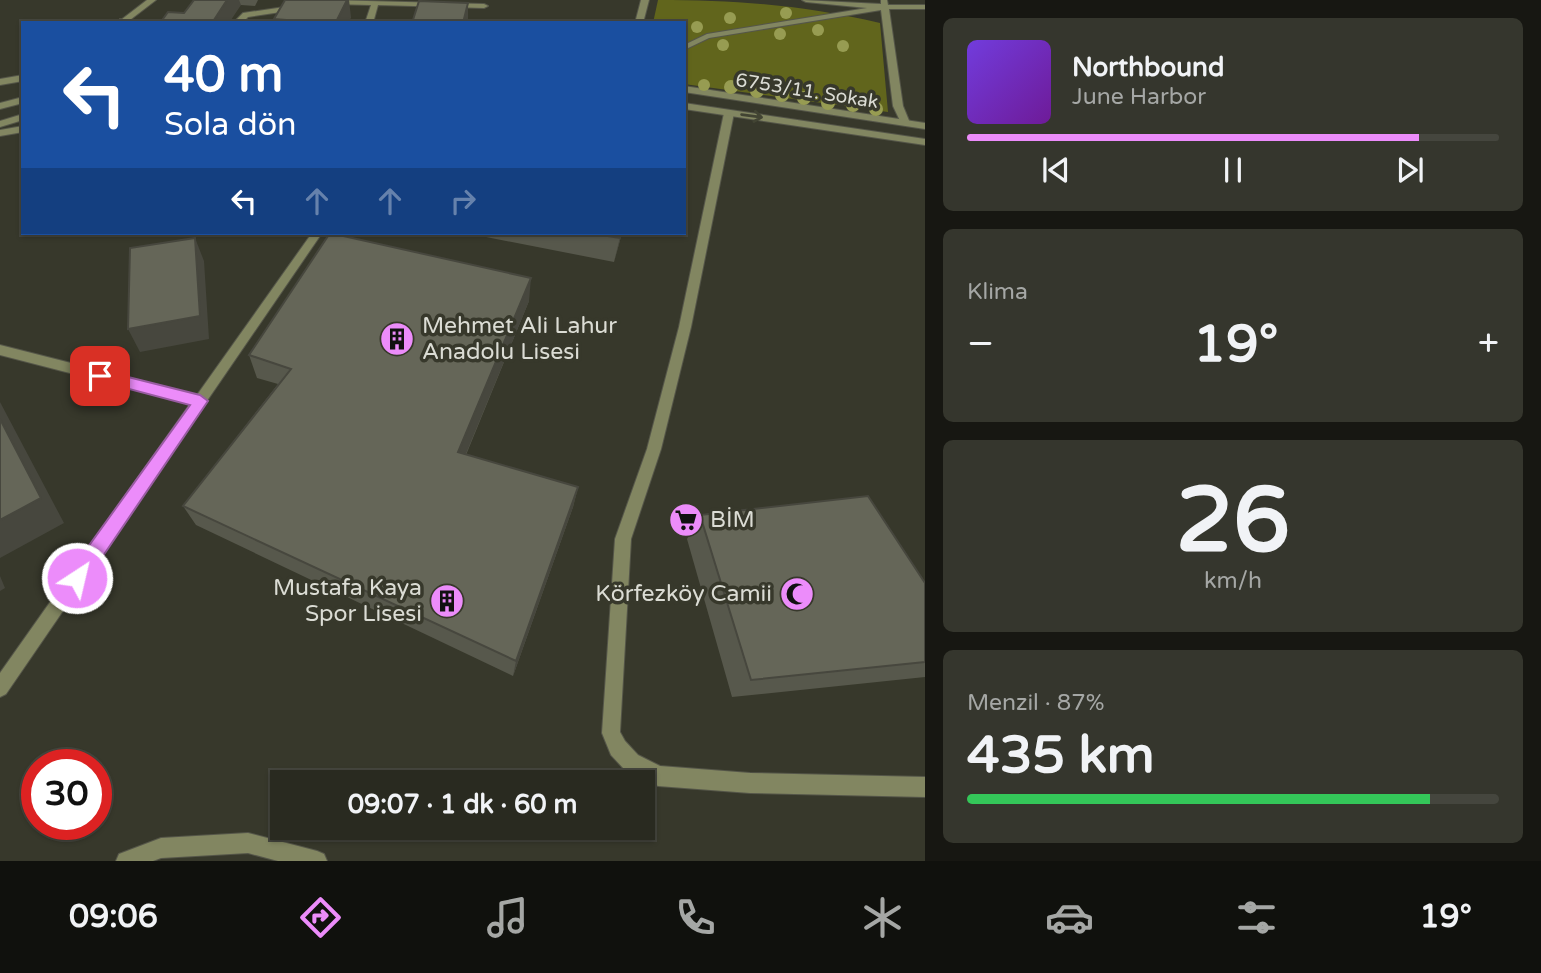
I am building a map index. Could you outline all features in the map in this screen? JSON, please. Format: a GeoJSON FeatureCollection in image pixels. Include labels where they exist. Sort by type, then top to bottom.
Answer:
{"type":"FeatureCollection","features":[{"type":"Feature","properties":{"kind":"street"},"geometry":{"type":"LineString","coordinates":[[123,21],[152,0]]}},
{"type":"Feature","properties":{"kind":"street"},"geometry":{"type":"LineString","coordinates":[[640,21],[645,0]]}},
{"type":"Feature","properties":{"kind":"street"},"geometry":{"type":"LineString","coordinates":[[806,0],[925,7]]}},
{"type":"Feature","properties":{"kind":"street"},"geometry":{"type":"LineString","coordinates":[[326,2],[484,6]]}},
{"type":"Feature","properties":{"kind":"street"},"geometry":{"type":"LineString","coordinates":[[370,21],[375,3]]}},
{"type":"Feature","properties":{"kind":"street"},"geometry":{"type":"LineString","coordinates":[[239,21],[246,15],[313,4]]}},
{"type":"Feature","properties":{"kind":"street"},"geometry":{"type":"LineString","coordinates":[[686,47],[707,36],[885,4]]}},
{"type":"Feature","properties":{"kind":"street"},"geometry":{"type":"LineString","coordinates":[[885,4],[898,106],[905,123]]}},
{"type":"Feature","properties":{"kind":"street"},"geometry":{"type":"LineString","coordinates":[[0,82],[21,78]]}},
{"type":"Feature","properties":{"kind":"street","name":"6753/11. Sokak"},"geometry":{"type":"LineString","coordinates":[[686,89],[925,126]]}},
{"type":"Feature","properties":{"kind":"street"},"geometry":{"type":"LineString","coordinates":[[0,107],[21,101]]}},
{"type":"Feature","properties":{"kind":"street","name":"6753/11. Sokak"},"geometry":{"type":"LineString","coordinates":[[686,106],[925,142]]}},
{"type":"Feature","properties":{"kind":"street"},"geometry":{"type":"LineString","coordinates":[[729,113],[685,327],[654,449],[623,539],[611,733],[618,748],[631,762],[658,776],[750,783],[925,787]]}},
{"type":"Feature","properties":{"kind":"street"},"geometry":{"type":"LineString","coordinates":[[0,124],[21,118]]}},
{"type":"Feature","properties":{"kind":"street"},"geometry":{"type":"LineString","coordinates":[[0,133],[21,128]]}},
{"type":"Feature","properties":{"kind":"street"},"geometry":{"type":"LineString","coordinates":[[0,688],[316,235]]}},
{"type":"Feature","properties":{"kind":"street"},"geometry":{"type":"LineString","coordinates":[[0,350],[200,401]]}},
{"type":"Feature","properties":{"kind":"street"},"geometry":{"type":"LineString","coordinates":[[126,861],[161,848],[248,843],[317,861]]}},
{"type":"Feature","properties":{"kind":"shaded area"},"geometry":{"type":"Polygon","coordinates":[[[658,0],[770,5],[880,23],[888,112],[686,84],[686,21],[653,21],[658,0]]]}},
{"type":"Feature","properties":{"kind":"building"},"geometry":{"type":"Polygon","coordinates":[[[194,0],[227,0],[213,21],[161,21],[168,12],[184,13],[194,0]]]}},
{"type":"Feature","properties":{"kind":"building"},"geometry":{"type":"Polygon","coordinates":[[[285,0],[347,0],[336,21],[274,19],[285,0]]]}},
{"type":"Feature","properties":{"kind":"building"},"geometry":{"type":"Polygon","coordinates":[[[419,1],[468,3],[464,21],[413,21],[419,1]]]}},
{"type":"Feature","properties":{"kind":"building"},"geometry":{"type":"Polygon","coordinates":[[[329,235],[339,235],[531,278],[458,452],[578,487],[516,661],[183,506],[291,369],[249,355],[329,235]]]}},
{"type":"Feature","properties":{"kind":"building"},"geometry":{"type":"Polygon","coordinates":[[[195,238],[200,316],[128,329],[130,248],[195,238]]]}},
{"type":"Feature","properties":{"kind":"building"},"geometry":{"type":"Polygon","coordinates":[[[0,419],[41,498],[0,520],[0,419]]]}},
{"type":"Feature","properties":{"kind":"building","name":"Körfezköy Camii"},"geometry":{"type":"Polygon","coordinates":[[[868,496],[925,583],[925,662],[751,680],[700,515],[868,496]]]}},
{"type":"Feature","properties":{"kind":"place","name":"Mehmet Ali Lahur Anadolu Lisesi"},"geometry":{"type":"Point","coordinates":[397,339]}},
{"type":"Feature","properties":{"kind":"place","name":"BİM"},"geometry":{"type":"Point","coordinates":[686,520]}},
{"type":"Feature","properties":{"kind":"place","name":"Körfezköy Camii"},"geometry":{"type":"Point","coordinates":[797,594]}},
{"type":"Feature","properties":{"kind":"place","name":"Mustafa Kaya Spor Lisesi"},"geometry":{"type":"Point","coordinates":[447,601]}},
{"type":"Feature","properties":{"kind":"route"},"geometry":{"type":"LineString","coordinates":[[77,578],[200,401],[100,376]]}}]}
